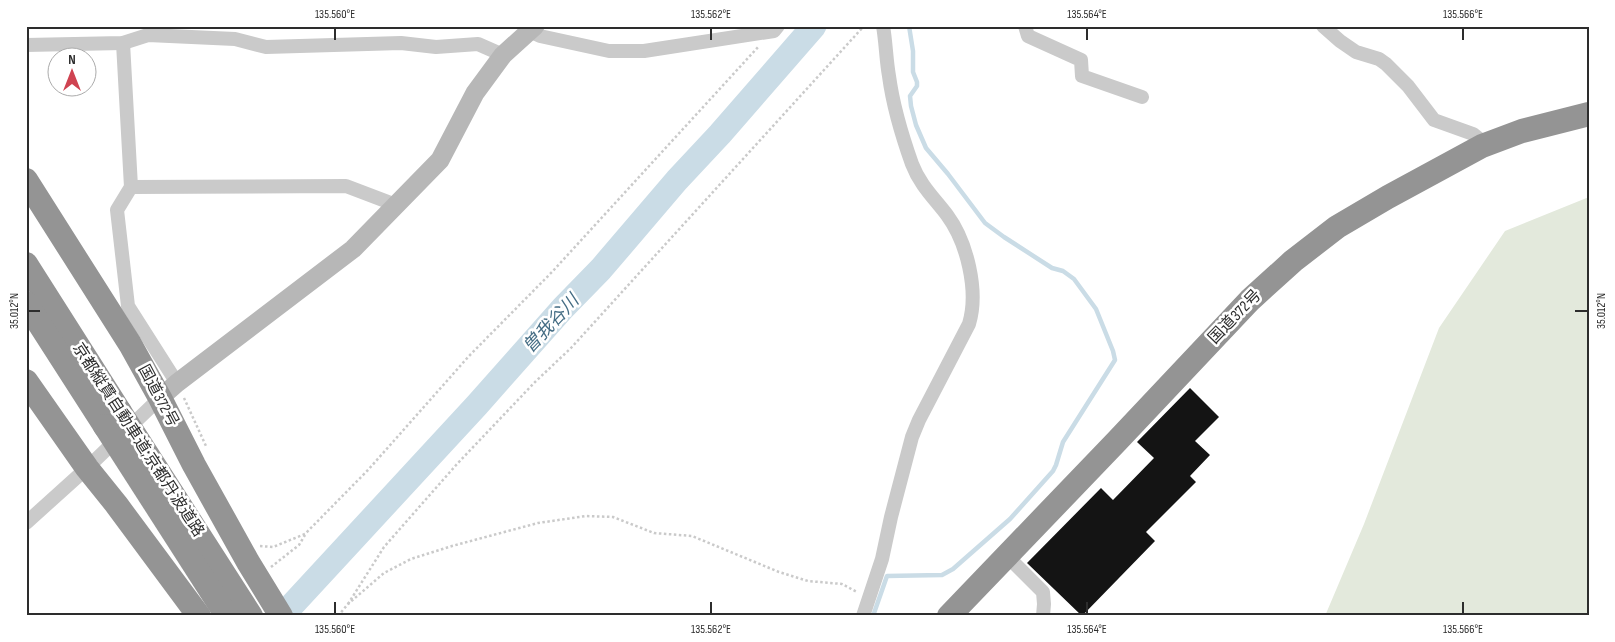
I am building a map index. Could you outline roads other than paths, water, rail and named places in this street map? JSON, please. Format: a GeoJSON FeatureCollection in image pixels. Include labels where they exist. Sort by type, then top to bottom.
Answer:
{"type":"FeatureCollection","features":[{"type":"Feature","properties":{"kind":"highway","name":"国道372号"},"geometry":{"type":"LineString","coordinates":[[949,616],[1250,300],[1293,261],[1337,227],[1388,196],[1482,146],[1522,131],[1589,114]]}},
{"type":"Feature","properties":{"kind":"highway","name":"国道372号"},"geometry":{"type":"LineString","coordinates":[[26,180],[130,344],[168,390],[252,554],[263,587],[282,616]]}},
{"type":"Feature","properties":{"kind":"highway","name":"京都縦貫自動車道;京都丹波道路"},"geometry":{"type":"LineString","coordinates":[[26,264],[227,616]]}},
{"type":"Feature","properties":{"kind":"highway","name":"京都縦貫自動車道;京都丹波道路"},"geometry":{"type":"LineString","coordinates":[[26,303],[113,419],[251,616]]}},
{"type":"Feature","properties":{"kind":"highway"},"geometry":{"type":"LineString","coordinates":[[26,381],[87,468],[194,609]]}},
{"type":"Feature","properties":{"kind":"street"},"geometry":{"type":"LineString","coordinates":[[863,616],[882,559],[890,517],[912,437],[919,420],[970,324],[974,308],[970,273],[960,237],[946,214],[920,181],[907,149],[890,87],[883,26]]}},
{"type":"Feature","properties":{"kind":"street"},"geometry":{"type":"LineString","coordinates":[[1024,26],[1028,36],[1080,60],[1082,76],[1142,97]]}},
{"type":"Feature","properties":{"kind":"street"},"geometry":{"type":"LineString","coordinates":[[1323,26],[1356,52],[1386,64],[1408,86],[1434,120],[1473,134],[1478,138],[1482,146]]}},
{"type":"Feature","properties":{"kind":"street"},"geometry":{"type":"LineString","coordinates":[[26,523],[87,468],[168,390],[353,249],[440,160],[475,94],[503,55],[532,29],[540,36],[609,51],[644,51],[776,28]]}},
{"type":"Feature","properties":{"kind":"street"},"geometry":{"type":"LineString","coordinates":[[26,45],[123,42],[148,36],[235,39],[266,47],[401,43],[436,47],[478,44],[503,55]]}},
{"type":"Feature","properties":{"kind":"street"},"geometry":{"type":"LineString","coordinates":[[123,42],[131,187],[117,210],[128,306],[168,390]]}},
{"type":"Feature","properties":{"kind":"street"},"geometry":{"type":"LineString","coordinates":[[131,187],[346,186],[396,205]]}},
{"type":"Feature","properties":{"kind":"street"},"geometry":{"type":"LineString","coordinates":[[1006,555],[1043,592],[1043,616]]}},
{"type":"Feature","properties":{"kind":"waterway","name":"曽我谷川"},"geometry":{"type":"LineString","coordinates":[[282,616],[477,405],[563,308],[601,269],[677,180],[720,134],[814,26]]}},
{"type":"Feature","properties":{"kind":"waterway"},"geometry":{"type":"LineString","coordinates":[[873,616],[887,576],[942,575],[953,569],[1010,519],[1053,471],[1063,442],[1115,360],[1096,309],[1074,279],[1063,271],[1052,268],[985,223],[926,148],[916,125],[911,106],[910,96],[917,86],[917,82],[913,72],[913,51],[909,26]]}}]}
